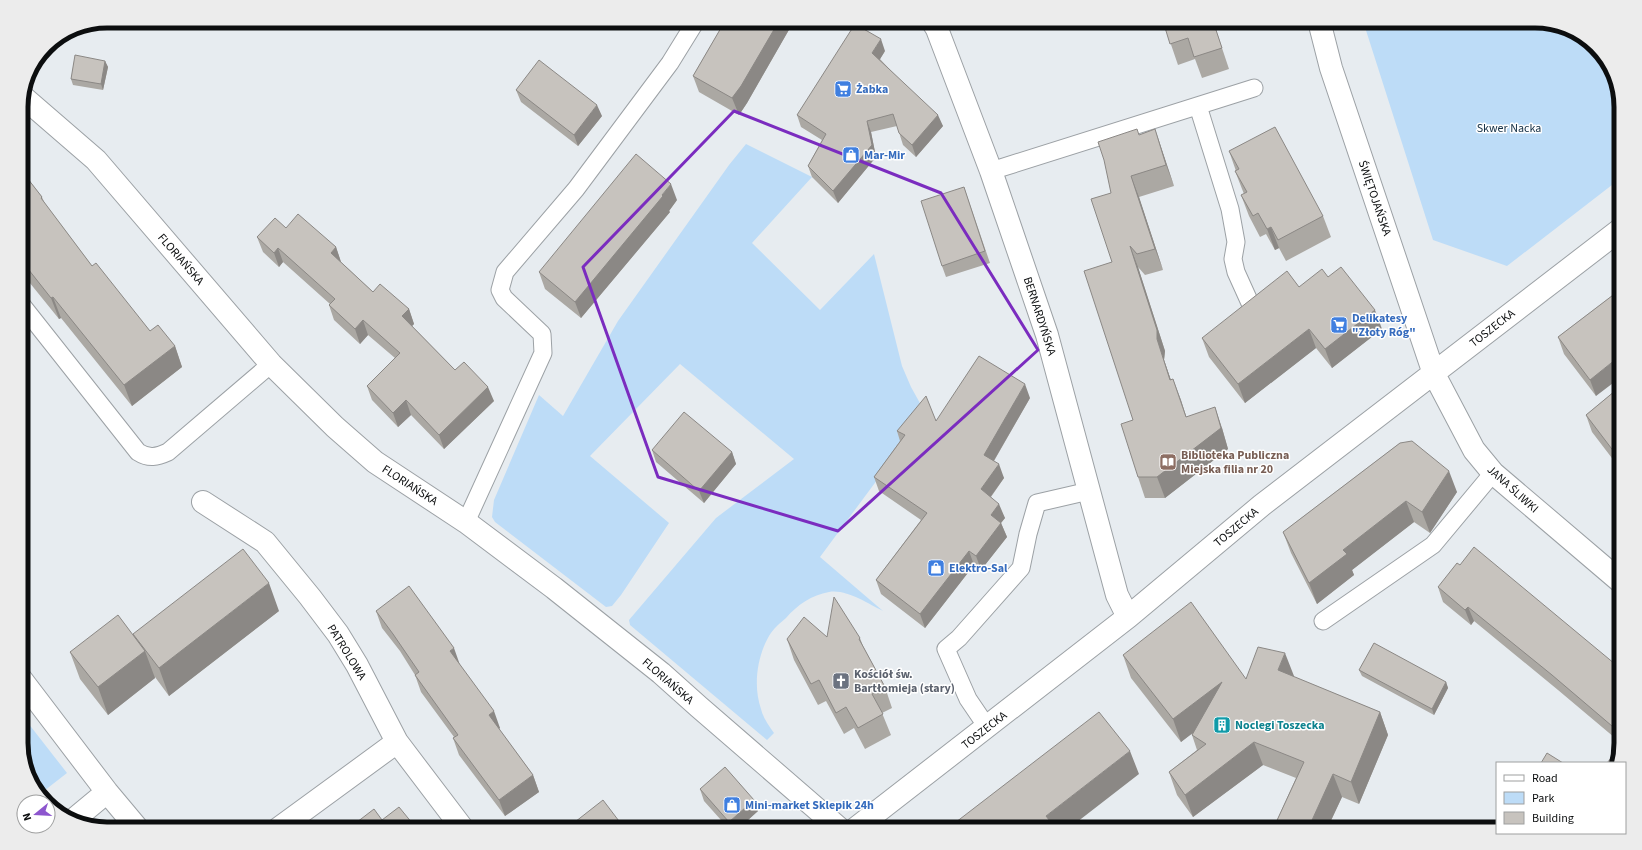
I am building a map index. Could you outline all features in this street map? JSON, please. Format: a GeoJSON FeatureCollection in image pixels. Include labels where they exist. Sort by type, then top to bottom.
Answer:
{"type":"FeatureCollection","features":[{"type":"Feature","properties":{"kind":"street","name":"BERNARDYŃSKA"},"geometry":{"type":"LineString","coordinates":[[936,28],[991,171],[1047,335],[1117,595],[1128,617]]}},
{"type":"Feature","properties":{"kind":"street","name":"ŚWIĘTOJAŃSKA"},"geometry":{"type":"LineString","coordinates":[[1321,28],[1331,68],[1434,374]]}},
{"type":"Feature","properties":{"kind":"street","name":"FLORIAŃSKA"},"geometry":{"type":"LineString","coordinates":[[28,101],[96,160],[271,364],[335,427],[375,462],[466,522],[554,588],[661,672],[698,708],[832,822]]}},
{"type":"Feature","properties":{"kind":"street","name":"TOSZECKA"},"geometry":{"type":"LineString","coordinates":[[865,822],[1128,617],[1262,505],[1614,234]]}},
{"type":"Feature","properties":{"kind":"street","name":"JANA ŚLIWKI"},"geometry":{"type":"LineString","coordinates":[[1434,374],[1474,450],[1493,473],[1614,576]]}},
{"type":"Feature","properties":{"kind":"street","name":"PATROLOWA"},"geometry":{"type":"LineString","coordinates":[[203,502],[266,542],[310,597],[338,634],[357,665],[397,742],[458,822]]}},
{"type":"Feature","properties":{"kind":"street"},"geometry":{"type":"LineString","coordinates":[[28,688],[107,792],[132,822]]}},
{"type":"Feature","properties":{"kind":"street"},"geometry":{"type":"LineString","coordinates":[[288,822],[397,742]]}},
{"type":"Feature","properties":{"kind":"street"},"geometry":{"type":"LineString","coordinates":[[78,816],[107,792]]}},
{"type":"Feature","properties":{"kind":"lane"},"geometry":{"type":"LineString","coordinates":[[466,522],[543,353],[542,334],[504,298],[500,290],[505,272],[576,190],[670,63],[692,28]]}},
{"type":"Feature","properties":{"kind":"lane"},"geometry":{"type":"LineString","coordinates":[[991,171],[1254,88]]}},
{"type":"Feature","properties":{"kind":"lane"},"geometry":{"type":"LineString","coordinates":[[1198,106],[1230,210],[1236,242],[1233,259],[1236,272],[1250,302]]}},
{"type":"Feature","properties":{"kind":"lane"},"geometry":{"type":"LineString","coordinates":[[28,313],[138,452],[145,457],[155,458],[168,452],[271,364]]}},
{"type":"Feature","properties":{"kind":"lane"},"geometry":{"type":"LineString","coordinates":[[1323,621],[1434,545],[1493,473]]}},
{"type":"Feature","properties":{"kind":"lane"},"geometry":{"type":"LineString","coordinates":[[987,727],[968,699],[946,650],[959,638],[1021,568],[1028,534],[1037,503],[1089,491]]}},
{"type":"Feature","properties":{"kind":"highlighted area"},"geometry":{"type":"Polygon","coordinates":[[[734,111],[941,193],[1038,350],[838,531],[658,477],[583,267],[734,111]]]}},
{"type":"Feature","properties":{"kind":"green space","name":"Skwer Nacka"},"geometry":{"type":"Polygon","coordinates":[[[1365,28],[1535,28],[1555,31],[1579,41],[1601,63],[1610,82],[1614,102],[1614,183],[1507,266],[1433,240],[1365,28]]]}},
{"type":"Feature","properties":{"kind":"green space"},"geometry":{"type":"Polygon","coordinates":[[[746,144],[812,177],[752,243],[820,310],[874,254],[902,366],[911,387],[926,414],[820,557],[883,611],[850,595],[836,592],[823,593],[805,601],[775,629],[765,644],[759,662],[757,681],[757,691],[763,716],[774,733],[767,740],[630,625],[629,620],[716,518],[794,459],[680,364],[590,456],[669,523],[612,606],[606,607],[495,522],[492,517],[494,500],[539,395],[563,416],[618,321],[729,165],[746,144]]]}},
{"type":"Feature","properties":{"kind":"green space"},"geometry":{"type":"Polygon","coordinates":[[[28,723],[67,773],[44,791],[36,778],[32,768],[28,748],[28,723]]]}},
{"type":"Feature","properties":{"kind":"building"},"geometry":{"type":"Polygon","coordinates":[[[721,28],[775,28],[741,86],[732,98],[693,76],[721,28]]]}},
{"type":"Feature","properties":{"kind":"building"},"geometry":{"type":"Polygon","coordinates":[[[852,28],[862,28],[881,39],[872,53],[938,115],[912,145],[899,133],[893,114],[867,121],[872,145],[833,191],[808,166],[826,134],[797,115],[852,28]]]}},
{"type":"Feature","properties":{"kind":"building"},"geometry":{"type":"Polygon","coordinates":[[[1165,28],[1215,28],[1222,48],[1194,57],[1188,38],[1170,44],[1165,28]]]}},
{"type":"Feature","properties":{"kind":"building"},"geometry":{"type":"Polygon","coordinates":[[[75,55],[105,61],[101,84],[71,79],[75,55]]]}},
{"type":"Feature","properties":{"kind":"building"},"geometry":{"type":"Polygon","coordinates":[[[539,60],[597,105],[574,135],[516,90],[539,60]]]}},
{"type":"Feature","properties":{"kind":"building"},"geometry":{"type":"Polygon","coordinates":[[[1275,127],[1323,216],[1278,240],[1271,227],[1267,229],[1258,213],[1253,216],[1241,195],[1247,192],[1235,171],[1239,169],[1229,151],[1275,127]]]}},
{"type":"Feature","properties":{"kind":"building"},"geometry":{"type":"Polygon","coordinates":[[[1137,129],[1139,135],[1155,129],[1166,165],[1131,176],[1155,249],[1137,254],[1130,246],[1157,330],[1157,339],[1170,380],[1173,379],[1186,417],[1215,407],[1221,428],[1157,477],[1138,477],[1121,424],[1133,420],[1084,271],[1112,262],[1091,199],[1111,193],[1104,160],[1098,142],[1137,129]]]}},
{"type":"Feature","properties":{"kind":"building"},"geometry":{"type":"Polygon","coordinates":[[[636,154],[671,184],[662,195],[663,196],[575,302],[539,272],[636,154]]]}},
{"type":"Feature","properties":{"kind":"building"},"geometry":{"type":"Polygon","coordinates":[[[28,179],[92,266],[96,263],[150,331],[158,325],[175,346],[124,385],[53,297],[51,298],[28,269],[28,179]]]}},
{"type":"Feature","properties":{"kind":"building"},"geometry":{"type":"Polygon","coordinates":[[[964,187],[985,251],[942,266],[921,201],[964,187]]]}},
{"type":"Feature","properties":{"kind":"building"},"geometry":{"type":"Polygon","coordinates":[[[298,214],[336,247],[331,253],[373,292],[380,284],[409,309],[402,316],[455,370],[464,362],[488,387],[439,435],[406,400],[393,413],[367,386],[400,353],[363,320],[355,329],[329,305],[335,299],[278,248],[274,253],[257,237],[275,218],[286,228],[298,214]]]}},
{"type":"Feature","properties":{"kind":"building"},"geometry":{"type":"Polygon","coordinates":[[[1341,267],[1375,310],[1325,349],[1309,329],[1238,384],[1202,338],[1287,271],[1299,287],[1322,269],[1328,277],[1341,267]]]}},
{"type":"Feature","properties":{"kind":"building"},"geometry":{"type":"Polygon","coordinates":[[[1614,294],[1614,361],[1590,380],[1558,337],[1614,294]]]}},
{"type":"Feature","properties":{"kind":"building"},"geometry":{"type":"Polygon","coordinates":[[[979,356],[1025,384],[984,455],[999,464],[981,489],[999,504],[991,515],[1001,523],[976,556],[969,551],[920,614],[876,580],[927,513],[874,477],[905,435],[897,431],[926,396],[936,421],[979,356]]]}},
{"type":"Feature","properties":{"kind":"building"},"geometry":{"type":"Polygon","coordinates":[[[1614,392],[1614,452],[1586,415],[1614,392]]]}},
{"type":"Feature","properties":{"kind":"building"},"geometry":{"type":"Polygon","coordinates":[[[684,412],[732,452],[699,491],[652,450],[684,412]]]}},
{"type":"Feature","properties":{"kind":"building"},"geometry":{"type":"Polygon","coordinates":[[[1412,441],[1449,471],[1422,512],[1406,501],[1343,550],[1347,554],[1309,583],[1283,532],[1400,443],[1412,441]]]}},
{"type":"Feature","properties":{"kind":"building"},"geometry":{"type":"Polygon","coordinates":[[[1474,547],[1614,663],[1614,727],[1468,607],[1465,610],[1438,587],[1457,563],[1460,565],[1474,547]]]}},
{"type":"Feature","properties":{"kind":"building"},"geometry":{"type":"Polygon","coordinates":[[[243,549],[269,583],[159,668],[133,634],[243,549]]]}},
{"type":"Feature","properties":{"kind":"building"},"geometry":{"type":"Polygon","coordinates":[[[409,586],[454,648],[450,651],[494,711],[489,715],[533,775],[499,800],[453,738],[458,735],[415,675],[419,672],[376,611],[409,586]]]}},
{"type":"Feature","properties":{"kind":"building","name":"Kościół św. Bartłomieja (stary)"},"geometry":{"type":"Polygon","coordinates":[[[834,597],[860,638],[859,639],[885,687],[872,694],[883,714],[858,728],[846,707],[836,713],[819,680],[811,684],[787,639],[804,617],[827,637],[834,597]]]}},
{"type":"Feature","properties":{"kind":"building"},"geometry":{"type":"Polygon","coordinates":[[[1191,602],[1246,679],[1258,647],[1285,653],[1278,670],[1380,712],[1351,782],[1333,774],[1311,822],[1276,822],[1304,762],[1254,742],[1185,795],[1169,772],[1206,744],[1192,735],[1222,682],[1173,719],[1123,655],[1191,602]]]}},
{"type":"Feature","properties":{"kind":"building"},"geometry":{"type":"Polygon","coordinates":[[[118,615],[145,651],[98,687],[70,652],[118,615]]]}},
{"type":"Feature","properties":{"kind":"building"},"geometry":{"type":"Polygon","coordinates":[[[1374,643],[1446,682],[1432,709],[1359,670],[1374,643]]]}},
{"type":"Feature","properties":{"kind":"building"},"geometry":{"type":"Polygon","coordinates":[[[1099,712],[1130,751],[1046,816],[1051,822],[956,822],[1099,712]]]}},
{"type":"Feature","properties":{"kind":"building"},"geometry":{"type":"Polygon","coordinates":[[[1547,753],[1561,762],[1542,762],[1547,753]]]}},
{"type":"Feature","properties":{"kind":"building"},"geometry":{"type":"Polygon","coordinates":[[[725,767],[754,800],[729,822],[700,789],[725,767]]]}},
{"type":"Feature","properties":{"kind":"building"},"geometry":{"type":"Polygon","coordinates":[[[603,800],[620,822],[575,822],[603,800]]]}},
{"type":"Feature","properties":{"kind":"building"},"geometry":{"type":"Polygon","coordinates":[[[399,807],[411,822],[357,822],[374,809],[382,820],[399,807]]]}},
{"type":"Feature","properties":{"kind":"place","name":"Żabka"},"geometry":{"type":"Point","coordinates":[843,89]}},
{"type":"Feature","properties":{"kind":"place","name":"Mar-Mir"},"geometry":{"type":"Point","coordinates":[851,155]}},
{"type":"Feature","properties":{"kind":"place","name":"Delikatesy \"Złoty Róg\""},"geometry":{"type":"Point","coordinates":[1339,325]}},
{"type":"Feature","properties":{"kind":"place","name":"Biblioteka Publiczna Miejska filia nr 20"},"geometry":{"type":"Point","coordinates":[1168,462]}},
{"type":"Feature","properties":{"kind":"place","name":"Elektro-Sal"},"geometry":{"type":"Point","coordinates":[936,568]}},
{"type":"Feature","properties":{"kind":"place","name":"Kościół św. Bartłomieja (stary)"},"geometry":{"type":"Point","coordinates":[841,681]}},
{"type":"Feature","properties":{"kind":"place","name":"Noclegi Toszecka"},"geometry":{"type":"Point","coordinates":[1222,725]}},
{"type":"Feature","properties":{"kind":"place","name":"Mini-market Sklepik 24h"},"geometry":{"type":"Point","coordinates":[732,805]}}]}
